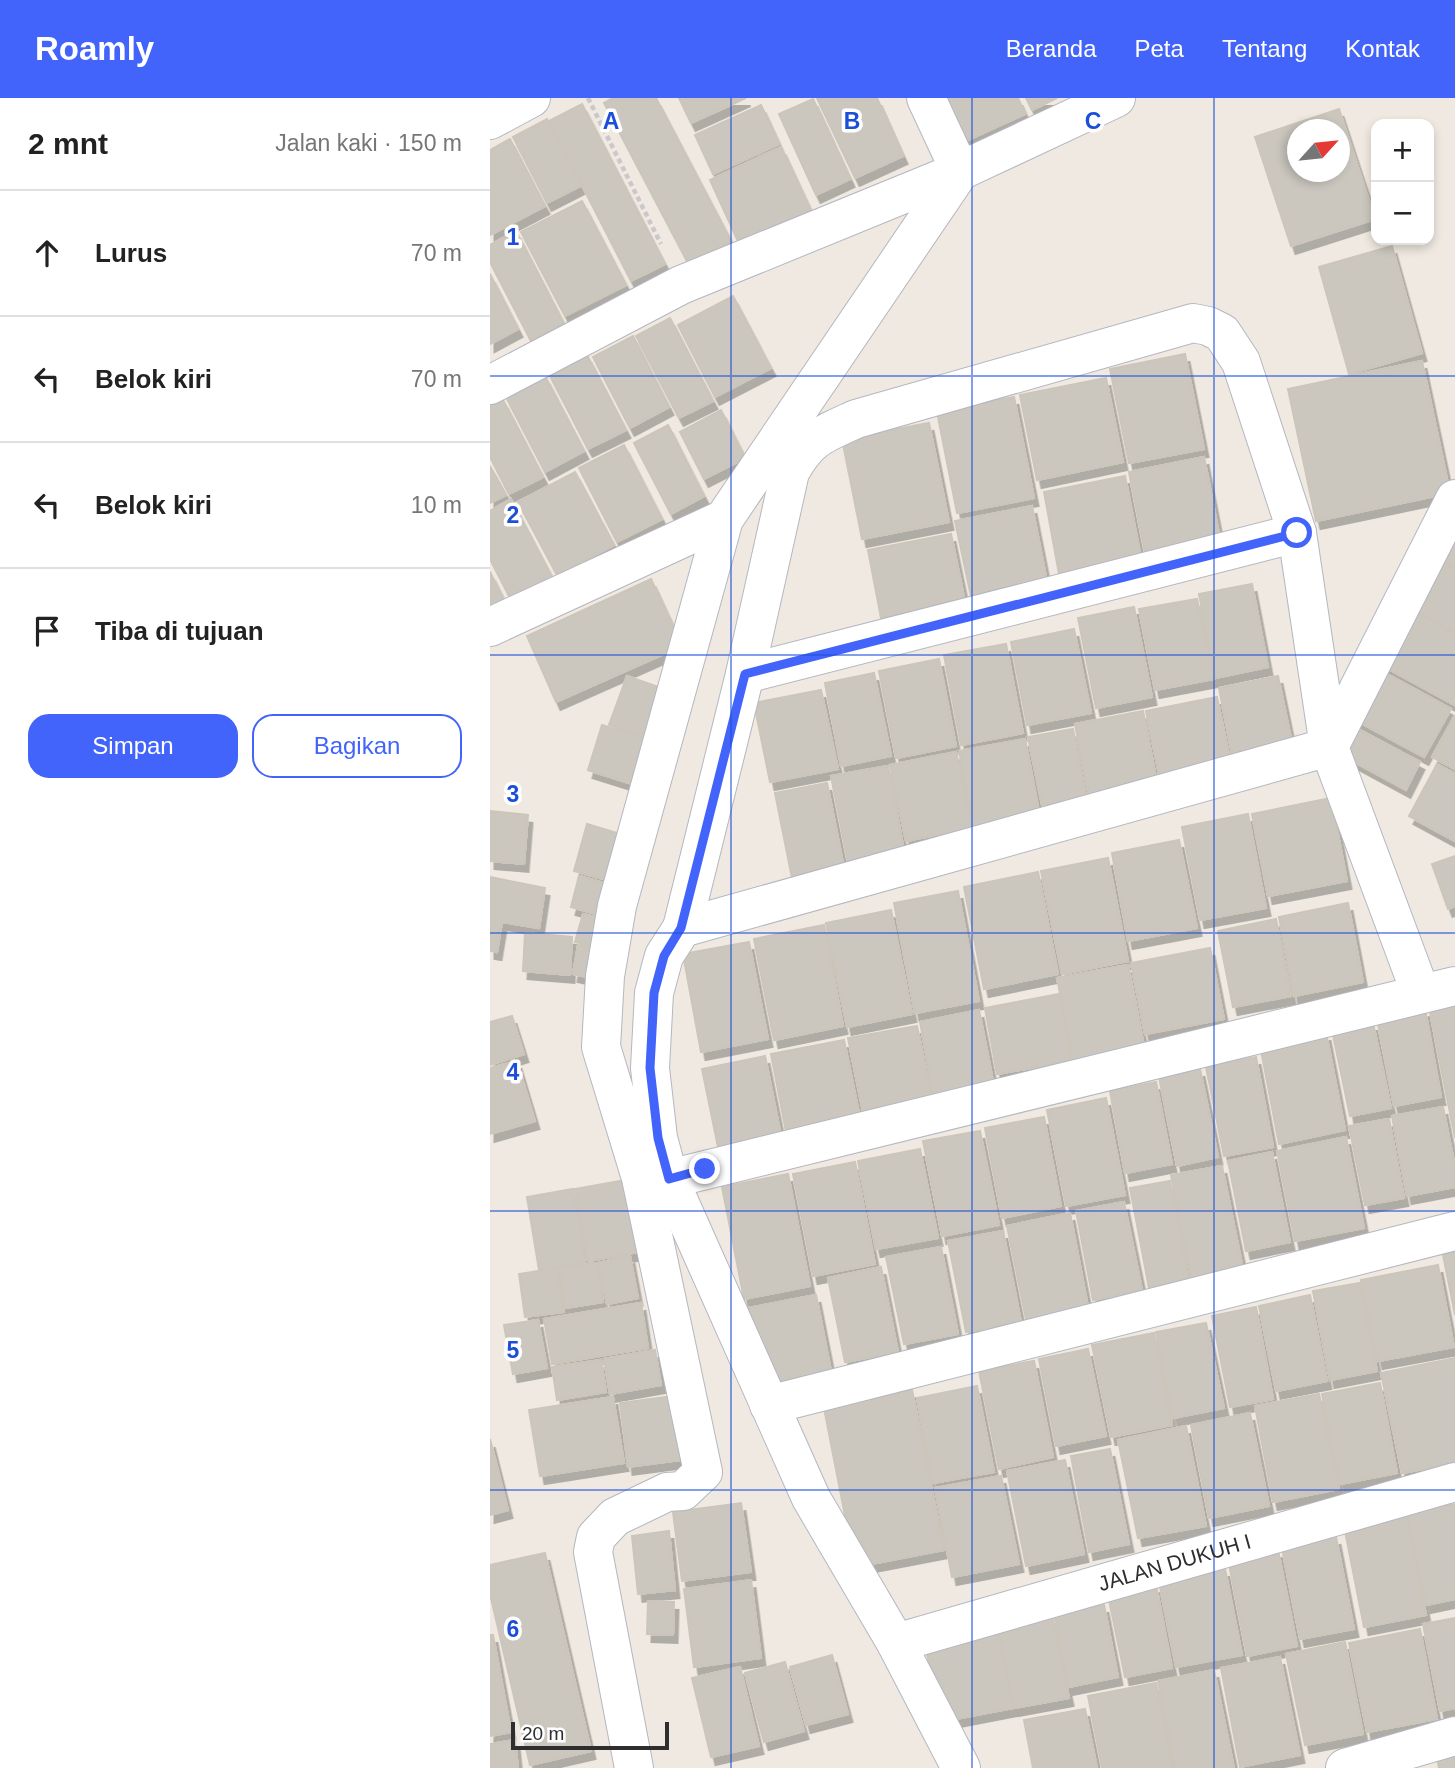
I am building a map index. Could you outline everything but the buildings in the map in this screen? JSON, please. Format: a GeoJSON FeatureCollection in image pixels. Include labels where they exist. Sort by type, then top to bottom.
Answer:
{"type":"FeatureCollection","features":[{"type":"Feature","properties":{"kind":"street"},"geometry":{"type":"LineString","coordinates":[[490,120],[531,98]]}},
{"type":"Feature","properties":{"kind":"street"},"geometry":{"type":"LineString","coordinates":[[926,98],[960,172]]}},
{"type":"Feature","properties":{"kind":"street"},"geometry":{"type":"LineString","coordinates":[[490,385],[681,285],[960,172],[1115,98]]}},
{"type":"Feature","properties":{"kind":"street"},"geometry":{"type":"LineString","coordinates":[[634,1768],[593,1552],[596,1537],[615,1517],[667,1492],[683,1491],[703,1472],[641,1178],[601,1047],[605,976],[617,906],[724,519],[960,172]]}},
{"type":"Feature","properties":{"kind":"street"},"geometry":{"type":"LineString","coordinates":[[669,1179],[1438,990],[1329,747],[1297,533],[1241,362],[1222,333],[1193,323],[856,419],[816,438],[802,451],[790,472],[745,674],[681,928],[664,956],[654,993],[650,1068],[658,1138],[669,1179],[811,1498],[896,1643],[961,1768]]}},
{"type":"Feature","properties":{"kind":"street"},"geometry":{"type":"LineString","coordinates":[[681,928],[1329,747],[1455,499]]}},
{"type":"Feature","properties":{"kind":"street"},"geometry":{"type":"LineString","coordinates":[[490,627],[724,519]]}},
{"type":"Feature","properties":{"kind":"street"},"geometry":{"type":"LineString","coordinates":[[745,674],[1297,533]]}},
{"type":"Feature","properties":{"kind":"street"},"geometry":{"type":"LineString","coordinates":[[769,1405],[1455,1231]]}},
{"type":"Feature","properties":{"kind":"street","name":"JALAN DUKUH I"},"geometry":{"type":"LineString","coordinates":[[896,1643],[1455,1482]]}},
{"type":"Feature","properties":{"kind":"street"},"geometry":{"type":"LineString","coordinates":[[1345,1768],[1455,1736]]}},
{"type":"Feature","properties":{"kind":"path"},"geometry":{"type":"LineString","coordinates":[[588,98],[681,285]]}},
{"type":"Feature","properties":{"kind":"route"},"geometry":{"type":"LineString","coordinates":[[705,1169],[669,1179],[658,1138],[650,1068],[654,993],[664,956],[681,928],[745,674],[1297,533]]}}]}
